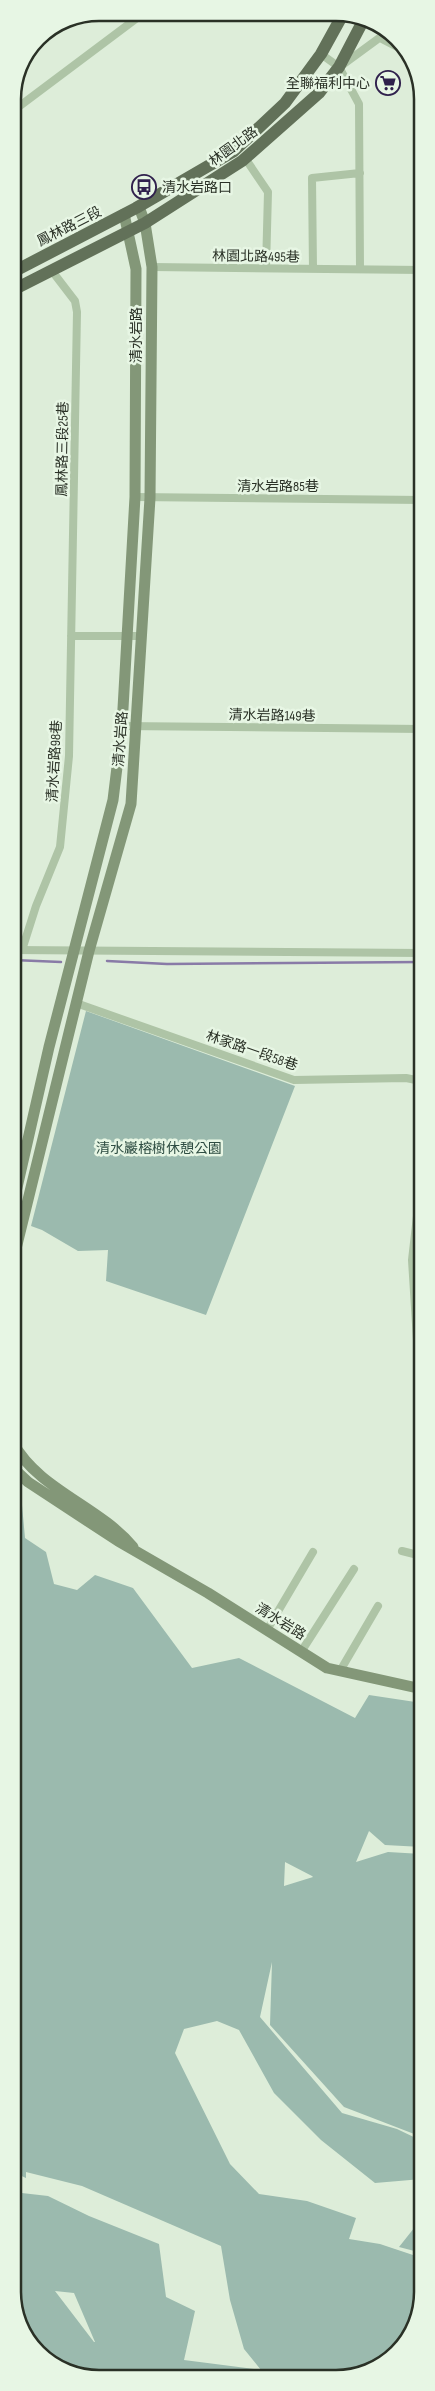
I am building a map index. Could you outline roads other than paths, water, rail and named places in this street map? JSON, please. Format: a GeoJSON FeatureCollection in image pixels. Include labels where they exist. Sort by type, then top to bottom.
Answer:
{"type":"FeatureCollection","features":[{"type":"Feature","properties":{"kind":"main road","name":"林園北路"},"geometry":{"type":"LineString","coordinates":[[139,206],[234,151],[284,103],[321,54],[339,21]]}},
{"type":"Feature","properties":{"kind":"main road"},"geometry":{"type":"LineString","coordinates":[[339,67],[361,25]]}},
{"type":"Feature","properties":{"kind":"main road","name":"林園北路"},"geometry":{"type":"LineString","coordinates":[[129,231],[145,223],[245,158],[319,93],[339,67]]}},
{"type":"Feature","properties":{"kind":"main road","name":"鳳林路三段"},"geometry":{"type":"LineString","coordinates":[[21,268],[139,206]]}},
{"type":"Feature","properties":{"kind":"main road"},"geometry":{"type":"LineString","coordinates":[[21,286],[129,231]]}},
{"type":"Feature","properties":{"kind":"street"},"geometry":{"type":"LineString","coordinates":[[21,105],[133,21]]}},
{"type":"Feature","properties":{"kind":"street","name":"林園北路"},"geometry":{"type":"LineString","coordinates":[[339,67],[381,37]]}},
{"type":"Feature","properties":{"kind":"street"},"geometry":{"type":"LineString","coordinates":[[321,54],[339,67],[359,104],[360,269]]}},
{"type":"Feature","properties":{"kind":"street"},"geometry":{"type":"LineString","coordinates":[[245,158],[268,192],[266,268]]}},
{"type":"Feature","properties":{"kind":"street"},"geometry":{"type":"LineString","coordinates":[[314,269],[312,178],[360,172]]}},
{"type":"Feature","properties":{"kind":"street","name":"清水岩路"},"geometry":{"type":"LineString","coordinates":[[21,1227],[89,951],[131,804],[150,498],[152,267],[145,223],[139,206]]}},
{"type":"Feature","properties":{"kind":"street","name":"清水岩路"},"geometry":{"type":"LineString","coordinates":[[21,1170],[73,951],[112,800],[122,726],[135,497],[136,269],[124,214]]}},
{"type":"Feature","properties":{"kind":"street","name":"林園北路495巷"},"geometry":{"type":"LineString","coordinates":[[152,267],[414,270]]}},
{"type":"Feature","properties":{"kind":"street","name":"鳳林路三段25巷"},"geometry":{"type":"LineString","coordinates":[[52,270],[76,301],[77,312],[71,636]]}},
{"type":"Feature","properties":{"kind":"street","name":"清水岩路85巷"},"geometry":{"type":"LineString","coordinates":[[135,497],[414,500]]}},
{"type":"Feature","properties":{"kind":"street"},"geometry":{"type":"LineString","coordinates":[[71,636],[142,636]]}},
{"type":"Feature","properties":{"kind":"street","name":"清水岩路98巷"},"geometry":{"type":"LineString","coordinates":[[22,950],[36,906],[60,847],[69,756],[71,636]]}},
{"type":"Feature","properties":{"kind":"street","name":"清水岩路149巷"},"geometry":{"type":"LineString","coordinates":[[122,726],[414,729]]}},
{"type":"Feature","properties":{"kind":"street"},"geometry":{"type":"LineString","coordinates":[[22,950],[414,953]]}},
{"type":"Feature","properties":{"kind":"street","name":"林家路一段58巷"},"geometry":{"type":"LineString","coordinates":[[76,1003],[294,1080],[406,1078],[414,1080]]}},
{"type":"Feature","properties":{"kind":"street"},"geometry":{"type":"LineString","coordinates":[[414,1243],[412,1260],[414,1292]]}},
{"type":"Feature","properties":{"kind":"street","name":"清水岩路"},"geometry":{"type":"LineString","coordinates":[[21,1463],[119,1530],[135,1550]]}},
{"type":"Feature","properties":{"kind":"street","name":"清水岩路"},"geometry":{"type":"LineString","coordinates":[[21,1475],[118,1541],[327,1668],[414,1687]]}},
{"type":"Feature","properties":{"kind":"street"},"geometry":{"type":"LineString","coordinates":[[402,1551],[414,1554]]}},
{"type":"Feature","properties":{"kind":"street"},"geometry":{"type":"LineString","coordinates":[[267,1630],[314,1552]]}},
{"type":"Feature","properties":{"kind":"street"},"geometry":{"type":"LineString","coordinates":[[301,1652],[354,1569]]}},
{"type":"Feature","properties":{"kind":"street"},"geometry":{"type":"LineString","coordinates":[[340,1671],[378,1606]]}},
{"type":"Feature","properties":{"kind":"waterway"},"geometry":{"type":"LineString","coordinates":[[21,960],[61,962]]}},
{"type":"Feature","properties":{"kind":"waterway"},"geometry":{"type":"LineString","coordinates":[[107,961],[167,964],[414,962]]}},
{"type":"Feature","properties":{"kind":"place","name":"全聯福利中心"},"geometry":{"type":"Point","coordinates":[388,83]}},
{"type":"Feature","properties":{"kind":"place","name":"清水岩路口"},"geometry":{"type":"Point","coordinates":[144,187]}},
{"type":"Feature","properties":{"kind":"park label","name":"清水巖榕樹休憩公園"},"geometry":{"type":"Point","coordinates":[159,1148]}}]}
